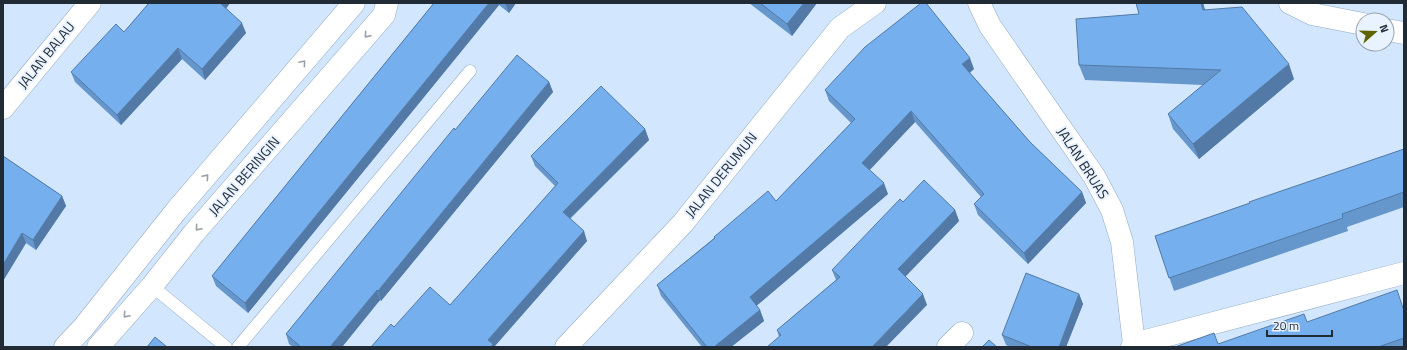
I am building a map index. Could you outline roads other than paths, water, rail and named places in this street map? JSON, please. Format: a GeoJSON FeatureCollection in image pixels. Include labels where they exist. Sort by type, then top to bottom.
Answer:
{"type":"FeatureCollection","features":[{"type":"Feature","properties":{"kind":"street","name":"JALAN BALAU"},"geometry":{"type":"LineString","coordinates":[[3,108],[90,3]]}},
{"type":"Feature","properties":{"kind":"street","name":"JALAN BERINGIN"},"geometry":{"type":"LineString","coordinates":[[65,347],[83,328],[176,211],[354,3]]}},
{"type":"Feature","properties":{"kind":"street","name":"JALAN BERINGIN"},"geometry":{"type":"LineString","coordinates":[[98,347],[152,286],[194,233],[384,16],[387,3]]}},
{"type":"Feature","properties":{"kind":"street","name":"JALAN DERUMUN"},"geometry":{"type":"LineString","coordinates":[[566,347],[684,223],[840,28],[875,3]]}},
{"type":"Feature","properties":{"kind":"street","name":"JALAN BRUAS"},"geometry":{"type":"LineString","coordinates":[[979,3],[990,26],[1094,176],[1112,210],[1122,242],[1133,346]]}},
{"type":"Feature","properties":{"kind":"street"},"geometry":{"type":"LineString","coordinates":[[1290,3],[1312,14],[1355,22]]}},
{"type":"Feature","properties":{"kind":"street"},"geometry":{"type":"LineString","coordinates":[[145,250],[146,268],[152,286]]}},
{"type":"Feature","properties":{"kind":"street"},"geometry":{"type":"LineString","coordinates":[[1133,346],[1404,273]]}},
{"type":"Feature","properties":{"kind":"street"},"geometry":{"type":"LineString","coordinates":[[118,284],[128,281],[138,281],[152,286]]}},
{"type":"Feature","properties":{"kind":"lane"},"geometry":{"type":"LineString","coordinates":[[238,347],[470,71]]}},
{"type":"Feature","properties":{"kind":"lane"},"geometry":{"type":"LineString","coordinates":[[152,286],[226,347]]}}]}
